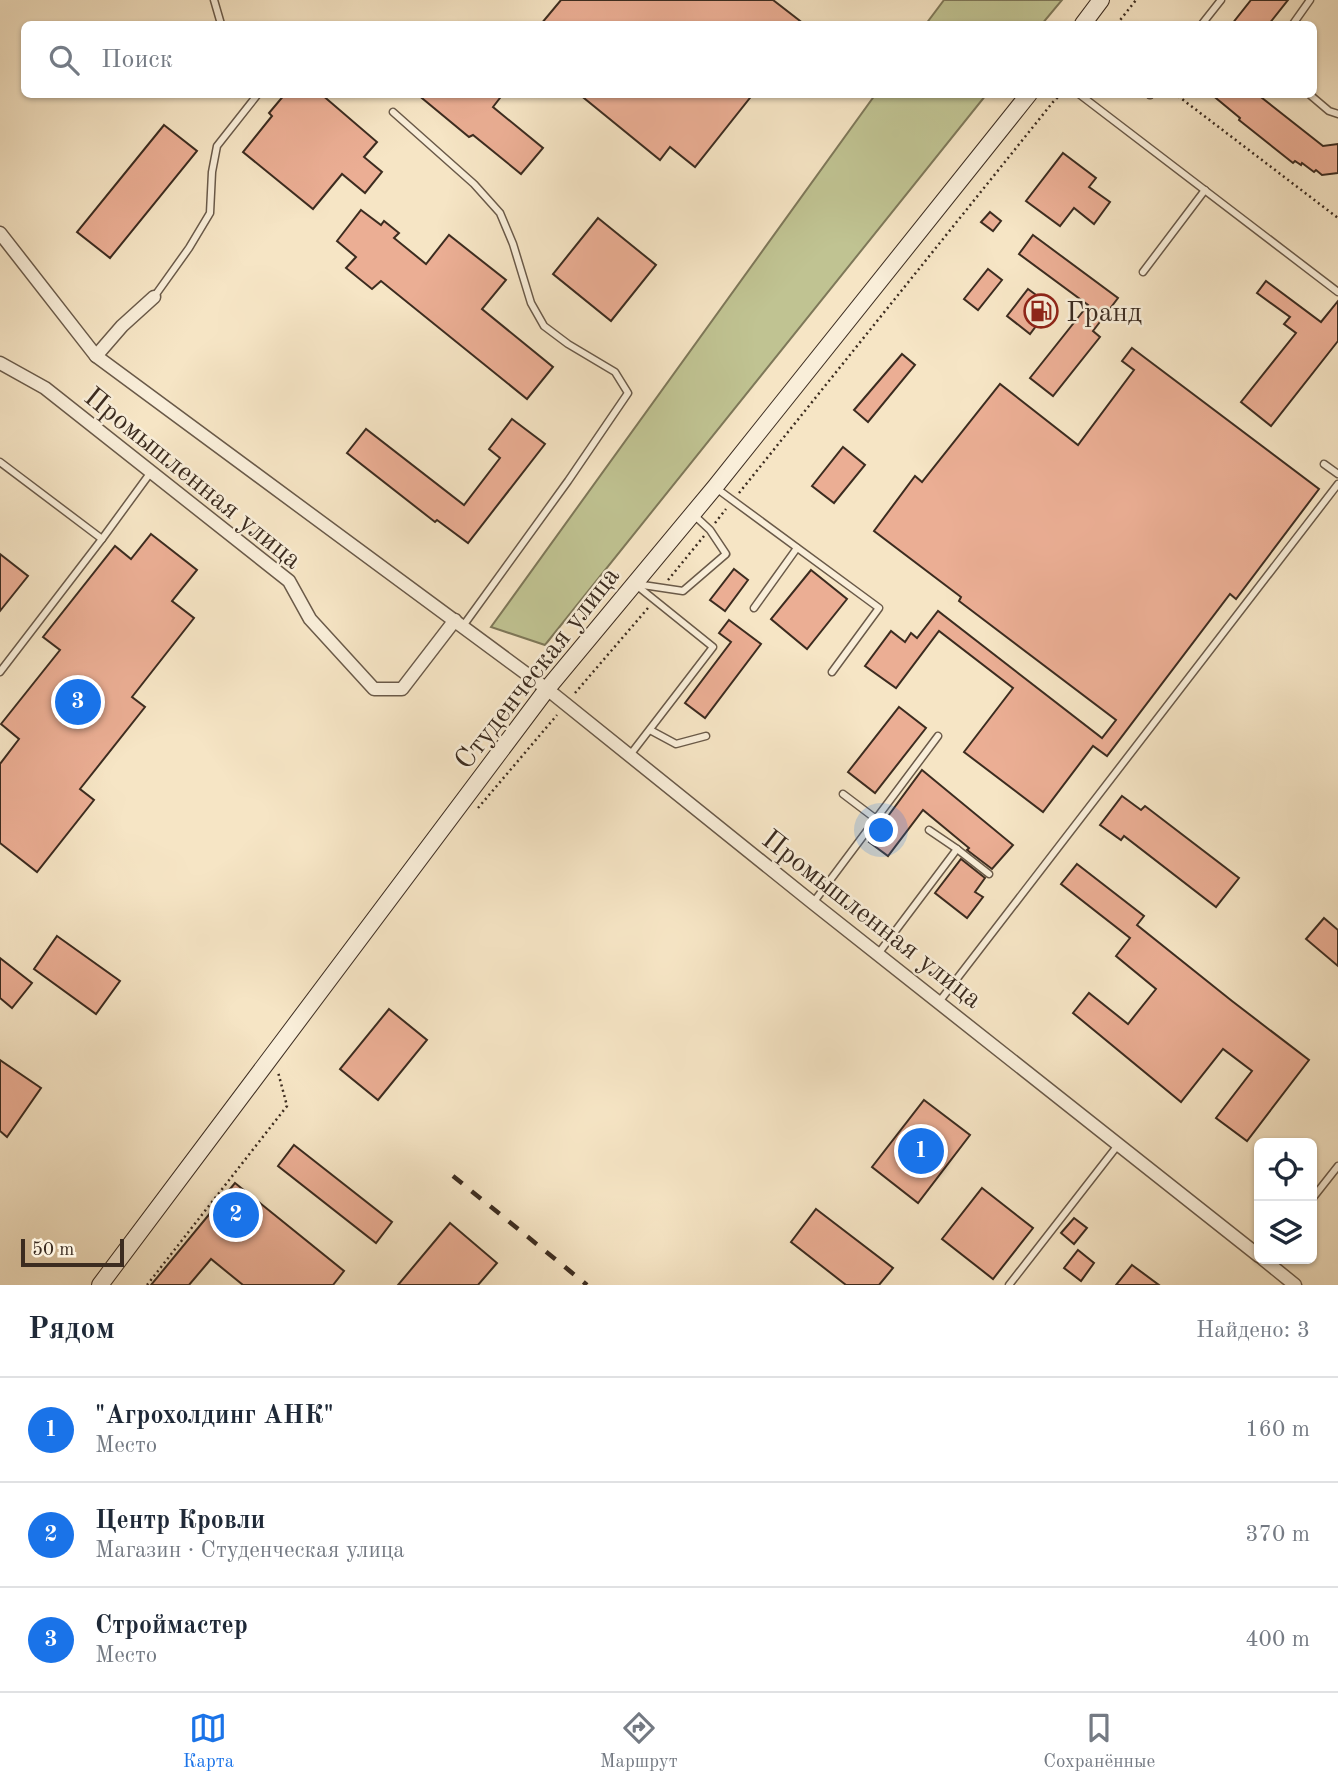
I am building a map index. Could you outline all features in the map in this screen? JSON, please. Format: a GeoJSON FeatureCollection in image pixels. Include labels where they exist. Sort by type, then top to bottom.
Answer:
{"type":"FeatureCollection","features":[{"type":"Feature","properties":{"kind":"main road"},"geometry":{"type":"LineString","coordinates":[[1085,21],[1101,0]]}},
{"type":"Feature","properties":{"kind":"main road","name":"Студенческая улица"},"geometry":{"type":"LineString","coordinates":[[100,1285],[547,690],[715,487],[1026,98]]}},
{"type":"Feature","properties":{"kind":"street","name":"Промышленная улица"},"geometry":{"type":"LineString","coordinates":[[0,233],[96,356],[566,704],[1254,1252]]}},
{"type":"Feature","properties":{"kind":"street","name":"Промышленная улица"},"geometry":{"type":"LineString","coordinates":[[96,356],[122,326],[155,297]]}},
{"type":"Feature","properties":{"kind":"street","name":"Промышленная улица"},"geometry":{"type":"LineString","coordinates":[[0,363],[45,388],[289,581],[310,619],[374,689],[402,690],[459,623]]}},
{"type":"Feature","properties":{"kind":"street","name":"Промышленная улица"},"geometry":{"type":"LineString","coordinates":[[1269,1264],[1295,1285]]}},
{"type":"Feature","properties":{"kind":"lane"},"geometry":{"type":"LineString","coordinates":[[214,0],[219,21]]}},
{"type":"Feature","properties":{"kind":"lane"},"geometry":{"type":"LineString","coordinates":[[1204,21],[1221,0]]}},
{"type":"Feature","properties":{"kind":"lane"},"geometry":{"type":"LineString","coordinates":[[1295,21],[1310,0]]}},
{"type":"Feature","properties":{"kind":"lane"},"geometry":{"type":"LineString","coordinates":[[155,297],[210,213],[212,172],[217,146],[255,98]]}},
{"type":"Feature","properties":{"kind":"lane"},"geometry":{"type":"LineString","coordinates":[[1084,98],[1338,292]]}},
{"type":"Feature","properties":{"kind":"lane"},"geometry":{"type":"LineString","coordinates":[[1314,98],[1329,111],[1338,114]]}},
{"type":"Feature","properties":{"kind":"lane"},"geometry":{"type":"LineString","coordinates":[[393,112],[474,184],[500,213],[513,243],[531,303],[544,326],[615,372],[628,393],[568,481],[459,623]]}},
{"type":"Feature","properties":{"kind":"lane"},"geometry":{"type":"LineString","coordinates":[[1143,272],[1205,190]]}},
{"type":"Feature","properties":{"kind":"lane"},"geometry":{"type":"LineString","coordinates":[[0,462],[102,539]]}},
{"type":"Feature","properties":{"kind":"lane"},"geometry":{"type":"LineString","coordinates":[[1324,464],[1338,474]]}},
{"type":"Feature","properties":{"kind":"lane"},"geometry":{"type":"LineString","coordinates":[[0,672],[151,472]]}},
{"type":"Feature","properties":{"kind":"lane"},"geometry":{"type":"LineString","coordinates":[[939,1002],[1338,484]]}},
{"type":"Feature","properties":{"kind":"lane"},"geometry":{"type":"LineString","coordinates":[[715,487],[879,608],[832,672]]}},
{"type":"Feature","properties":{"kind":"lane"},"geometry":{"type":"LineString","coordinates":[[635,584],[683,591],[726,554],[710,530],[692,514]]}},
{"type":"Feature","properties":{"kind":"lane"},"geometry":{"type":"LineString","coordinates":[[754,608],[797,548]]}},
{"type":"Feature","properties":{"kind":"lane"},"geometry":{"type":"LineString","coordinates":[[630,755],[713,647],[635,584]]}},
{"type":"Feature","properties":{"kind":"lane"},"geometry":{"type":"LineString","coordinates":[[650,730],[676,744],[706,736]]}},
{"type":"Feature","properties":{"kind":"lane"},"geometry":{"type":"LineString","coordinates":[[813,903],[938,736]]}},
{"type":"Feature","properties":{"kind":"lane"},"geometry":{"type":"LineString","coordinates":[[843,794],[876,819]]}},
{"type":"Feature","properties":{"kind":"lane"},"geometry":{"type":"LineString","coordinates":[[929,830],[989,874]]}},
{"type":"Feature","properties":{"kind":"lane"},"geometry":{"type":"LineString","coordinates":[[878,954],[957,849]]}},
{"type":"Feature","properties":{"kind":"lane"},"geometry":{"type":"LineString","coordinates":[[1009,1285],[1118,1145]]}},
{"type":"Feature","properties":{"kind":"lane"},"geometry":{"type":"LineString","coordinates":[[1317,1193],[1338,1166]]}},
{"type":"Feature","properties":{"kind":"path"},"geometry":{"type":"LineString","coordinates":[[1119,21],[1136,0]]}},
{"type":"Feature","properties":{"kind":"path"},"geometry":{"type":"LineString","coordinates":[[662,588],[1056,98]]}},
{"type":"Feature","properties":{"kind":"path"},"geometry":{"type":"LineString","coordinates":[[1181,98],[1338,218]]}},
{"type":"Feature","properties":{"kind":"path"},"geometry":{"type":"LineString","coordinates":[[478,808],[654,600]]}},
{"type":"Feature","properties":{"kind":"path"},"geometry":{"type":"LineString","coordinates":[[146,1285],[286,1106],[277,1069]]}},
{"type":"Feature","properties":{"kind":"green space"},"geometry":{"type":"Polygon","coordinates":[[[944,0],[1062,0],[1044,21],[928,21],[944,0]]]}},
{"type":"Feature","properties":{"kind":"green space"},"geometry":{"type":"Polygon","coordinates":[[[873,98],[984,98],[545,645],[491,627],[873,98]]]}},
{"type":"Feature","properties":{"kind":"building"},"geometry":{"type":"Polygon","coordinates":[[[561,0],[773,0],[800,21],[544,21],[561,0]]]}},
{"type":"Feature","properties":{"kind":"building"},"geometry":{"type":"Polygon","coordinates":[[[1251,0],[1288,0],[1271,21],[1234,21],[1251,0]]]}},
{"type":"Feature","properties":{"kind":"building"},"geometry":{"type":"Polygon","coordinates":[[[282,98],[326,98],[377,142],[364,157],[382,172],[365,193],[342,174],[313,209],[243,152],[272,116],[269,113],[282,98]]]}},
{"type":"Feature","properties":{"kind":"building"},"geometry":{"type":"Polygon","coordinates":[[[422,98],[500,98],[493,107],[543,148],[521,174],[473,135],[469,137],[422,98]]]}},
{"type":"Feature","properties":{"kind":"building"},"geometry":{"type":"Polygon","coordinates":[[[584,98],[750,98],[695,167],[670,147],[660,160],[584,98]]]}},
{"type":"Feature","properties":{"kind":"building"},"geometry":{"type":"Polygon","coordinates":[[[1216,98],[1262,98],[1323,146],[1338,144],[1338,173],[1322,175],[1302,163],[1293,163],[1239,120],[1240,118],[1216,98]]]}},
{"type":"Feature","properties":{"kind":"building"},"geometry":{"type":"Polygon","coordinates":[[[164,125],[197,151],[110,258],[77,232],[164,125]]]}},
{"type":"Feature","properties":{"kind":"building"},"geometry":{"type":"Polygon","coordinates":[[[1063,153],[1096,178],[1089,187],[1110,202],[1094,224],[1074,208],[1060,226],[1026,201],[1063,153]]]}},
{"type":"Feature","properties":{"kind":"building"},"geometry":{"type":"Polygon","coordinates":[[[361,210],[381,225],[384,221],[399,233],[394,238],[426,264],[449,235],[506,280],[482,309],[553,367],[527,399],[381,281],[372,289],[346,268],[356,257],[337,241],[361,210]]]}},
{"type":"Feature","properties":{"kind":"building"},"geometry":{"type":"Polygon","coordinates":[[[990,212],[1001,221],[993,231],[981,222],[990,212]]]}},
{"type":"Feature","properties":{"kind":"building"},"geometry":{"type":"Polygon","coordinates":[[[598,218],[656,265],[611,321],[553,274],[598,218]]]}},
{"type":"Feature","properties":{"kind":"building"},"geometry":{"type":"Polygon","coordinates":[[[1033,235],[1118,298],[1093,331],[1100,337],[1053,396],[1030,378],[1088,305],[1019,254],[1033,235]]]}},
{"type":"Feature","properties":{"kind":"building"},"geometry":{"type":"Polygon","coordinates":[[[988,269],[1002,280],[978,310],[964,299],[988,269]]]}},
{"type":"Feature","properties":{"kind":"building"},"geometry":{"type":"Polygon","coordinates":[[[1266,281],[1321,322],[1338,301],[1338,341],[1271,426],[1241,402],[1296,333],[1284,324],[1290,317],[1257,293],[1266,281]]]}},
{"type":"Feature","properties":{"kind":"building"},"geometry":{"type":"Polygon","coordinates":[[[1028,289],[1051,306],[1030,334],[1007,316],[1028,289]]]}},
{"type":"Feature","properties":{"kind":"building"},"geometry":{"type":"Polygon","coordinates":[[[1132,348],[1319,489],[1236,599],[1230,594],[1107,756],[1093,746],[1043,812],[964,752],[1013,688],[939,631],[896,688],[865,666],[891,631],[905,642],[911,633],[917,638],[938,611],[1102,738],[1116,720],[959,601],[961,597],[874,531],[915,476],[922,482],[1000,384],[1078,445],[1134,370],[1122,361],[1132,348]]]}},
{"type":"Feature","properties":{"kind":"building"},"geometry":{"type":"Polygon","coordinates":[[[902,354],[915,365],[868,422],[854,410],[902,354]]]}},
{"type":"Feature","properties":{"kind":"building"},"geometry":{"type":"Polygon","coordinates":[[[512,419],[545,444],[468,543],[437,520],[435,522],[347,453],[366,429],[464,505],[500,458],[489,449],[512,419]]]}},
{"type":"Feature","properties":{"kind":"building"},"geometry":{"type":"Polygon","coordinates":[[[843,447],[865,465],[834,503],[812,486],[843,447]]]}},
{"type":"Feature","properties":{"kind":"building"},"geometry":{"type":"Polygon","coordinates":[[[151,534],[197,570],[172,601],[194,618],[132,697],[145,707],[80,789],[94,800],[37,872],[0,843],[0,764],[19,739],[1,724],[60,650],[43,637],[115,546],[131,559],[151,534]]]}},
{"type":"Feature","properties":{"kind":"building"},"geometry":{"type":"Polygon","coordinates":[[[0,554],[28,576],[0,611],[0,554]]]}},
{"type":"Feature","properties":{"kind":"building"},"geometry":{"type":"Polygon","coordinates":[[[734,569],[748,580],[725,611],[710,600],[734,569]]]}},
{"type":"Feature","properties":{"kind":"building"},"geometry":{"type":"Polygon","coordinates":[[[811,570],[847,599],[807,649],[771,619],[811,570]]]}},
{"type":"Feature","properties":{"kind":"building"},"geometry":{"type":"Polygon","coordinates":[[[729,620],[761,644],[705,718],[685,703],[731,642],[719,633],[729,620]]]}},
{"type":"Feature","properties":{"kind":"building"},"geometry":{"type":"Polygon","coordinates":[[[899,707],[926,728],[875,793],[848,772],[899,707]]]}},
{"type":"Feature","properties":{"kind":"building"},"geometry":{"type":"Polygon","coordinates":[[[922,770],[1013,845],[992,869],[923,810],[888,856],[869,842],[922,770]]]}},
{"type":"Feature","properties":{"kind":"building"},"geometry":{"type":"Polygon","coordinates":[[[1122,796],[1141,810],[1145,806],[1239,878],[1216,907],[1124,836],[1121,840],[1100,825],[1122,796]]]}},
{"type":"Feature","properties":{"kind":"building"},"geometry":{"type":"Polygon","coordinates":[[[961,859],[985,878],[975,892],[983,897],[967,918],[935,893],[961,859]]]}},
{"type":"Feature","properties":{"kind":"building"},"geometry":{"type":"Polygon","coordinates":[[[1077,864],[1144,916],[1137,925],[1309,1060],[1247,1141],[1216,1118],[1252,1071],[1223,1049],[1181,1102],[1073,1013],[1089,993],[1128,1024],[1156,989],[1116,956],[1130,938],[1061,884],[1077,864]]]}},
{"type":"Feature","properties":{"kind":"building"},"geometry":{"type":"Polygon","coordinates":[[[1324,918],[1338,930],[1338,966],[1306,939],[1324,918]]]}},
{"type":"Feature","properties":{"kind":"building"},"geometry":{"type":"Polygon","coordinates":[[[57,936],[120,981],[96,1014],[34,969],[57,936]]]}},
{"type":"Feature","properties":{"kind":"building"},"geometry":{"type":"Polygon","coordinates":[[[0,958],[32,983],[12,1008],[0,998],[0,958]]]}},
{"type":"Feature","properties":{"kind":"building"},"geometry":{"type":"Polygon","coordinates":[[[389,1009],[427,1040],[378,1100],[340,1069],[389,1009]]]}},
{"type":"Feature","properties":{"kind":"building"},"geometry":{"type":"Polygon","coordinates":[[[0,1060],[41,1088],[7,1137],[0,1131],[0,1060]]]}},
{"type":"Feature","properties":{"kind":"building"},"geometry":{"type":"Polygon","coordinates":[[[924,1100],[970,1135],[918,1203],[872,1167],[924,1100]]]}},
{"type":"Feature","properties":{"kind":"building"},"geometry":{"type":"Polygon","coordinates":[[[294,1145],[392,1222],[376,1243],[278,1166],[294,1145]]]}},
{"type":"Feature","properties":{"kind":"building"},"geometry":{"type":"Polygon","coordinates":[[[235,1183],[344,1271],[333,1285],[243,1285],[211,1259],[189,1285],[151,1285],[235,1183]]]}},
{"type":"Feature","properties":{"kind":"building"},"geometry":{"type":"Polygon","coordinates":[[[982,1188],[1033,1228],[993,1279],[942,1239],[982,1188]]]}},
{"type":"Feature","properties":{"kind":"building"},"geometry":{"type":"Polygon","coordinates":[[[816,1209],[893,1268],[879,1285],[846,1285],[791,1242],[816,1209]]]}},
{"type":"Feature","properties":{"kind":"building"},"geometry":{"type":"Polygon","coordinates":[[[1074,1218],[1087,1228],[1074,1244],[1061,1233],[1074,1218]]]}},
{"type":"Feature","properties":{"kind":"building"},"geometry":{"type":"Polygon","coordinates":[[[450,1223],[497,1263],[478,1285],[398,1285],[450,1223]]]}},
{"type":"Feature","properties":{"kind":"building"},"geometry":{"type":"Polygon","coordinates":[[[1078,1250],[1094,1263],[1081,1281],[1064,1268],[1078,1250]]]}},
{"type":"Feature","properties":{"kind":"building"},"geometry":{"type":"Polygon","coordinates":[[[1132,1265],[1159,1285],[1116,1285],[1132,1265]]]}},
{"type":"Feature","properties":{"kind":"railway"},"geometry":{"type":"LineString","coordinates":[[453,1176],[587,1285]]}},
{"type":"Feature","properties":{"kind":"place","name":"Гранд"},"geometry":{"type":"Point","coordinates":[1041,311]}},
{"type":"Feature","properties":{"kind":"place","name":"Строймастер"},"geometry":{"type":"Point","coordinates":[78,702]}},
{"type":"Feature","properties":{"kind":"place","name":"\"Агрохолдинг АНК\""},"geometry":{"type":"Point","coordinates":[921,1151]}},
{"type":"Feature","properties":{"kind":"place","name":"Центр Кровли"},"geometry":{"type":"Point","coordinates":[236,1215]}}]}
